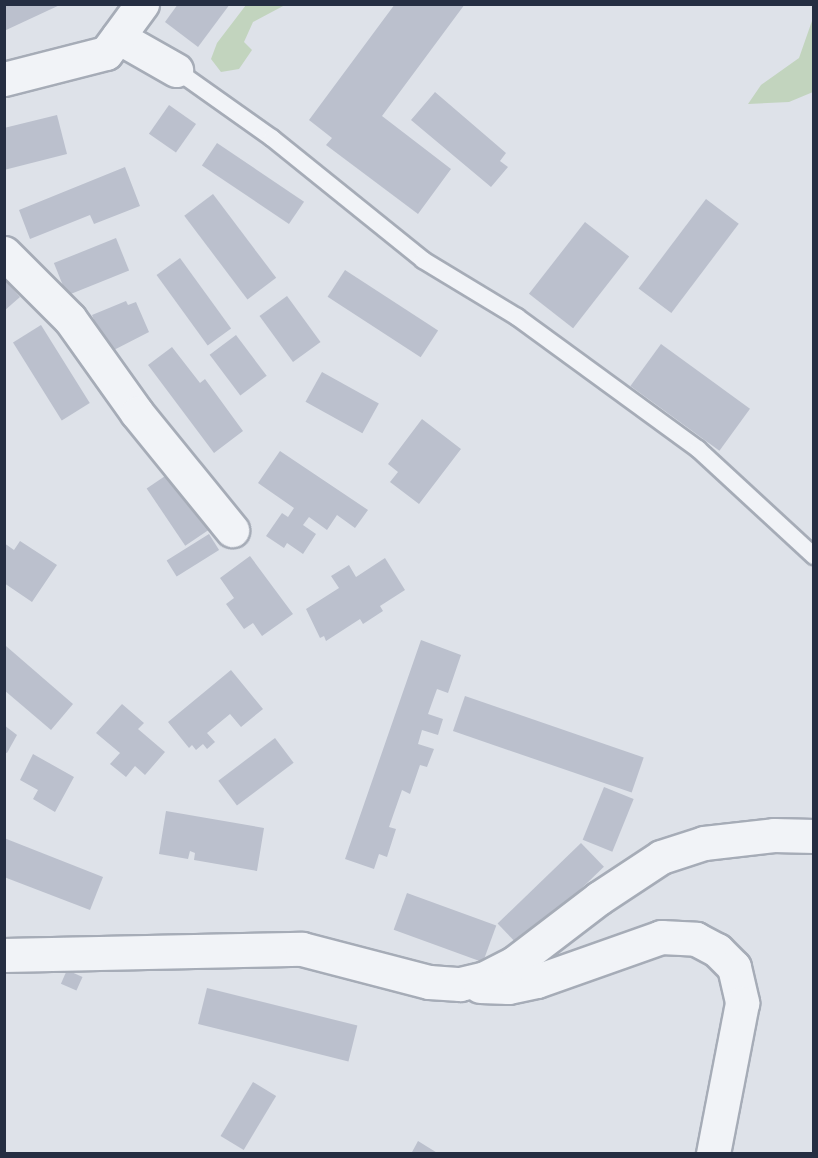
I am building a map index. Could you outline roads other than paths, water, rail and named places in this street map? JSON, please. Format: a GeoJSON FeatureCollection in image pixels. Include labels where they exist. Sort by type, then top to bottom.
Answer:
{"type":"FeatureCollection","features":[{"type":"Feature","properties":{"kind":"street"},"geometry":{"type":"LineString","coordinates":[[4,79],[106,53],[142,4]]}},
{"type":"Feature","properties":{"kind":"street"},"geometry":{"type":"LineString","coordinates":[[118,37],[176,70]]}},
{"type":"Feature","properties":{"kind":"street"},"geometry":{"type":"LineString","coordinates":[[4,253],[70,319],[137,413],[232,530]]}},
{"type":"Feature","properties":{"kind":"street"},"geometry":{"type":"LineString","coordinates":[[460,984],[485,978],[514,963],[599,898],[661,857],[704,843],[774,835],[813,836]]}},
{"type":"Feature","properties":{"kind":"street"},"geometry":{"type":"LineString","coordinates":[[4,955],[302,949],[429,982],[508,987],[537,981],[661,937],[696,939],[717,950],[734,967],[742,1003],[713,1154]]}},
{"type":"Feature","properties":{"kind":"lane"},"geometry":{"type":"LineString","coordinates":[[176,70],[272,138],[423,261],[517,317],[698,449],[813,556]]}}]}
